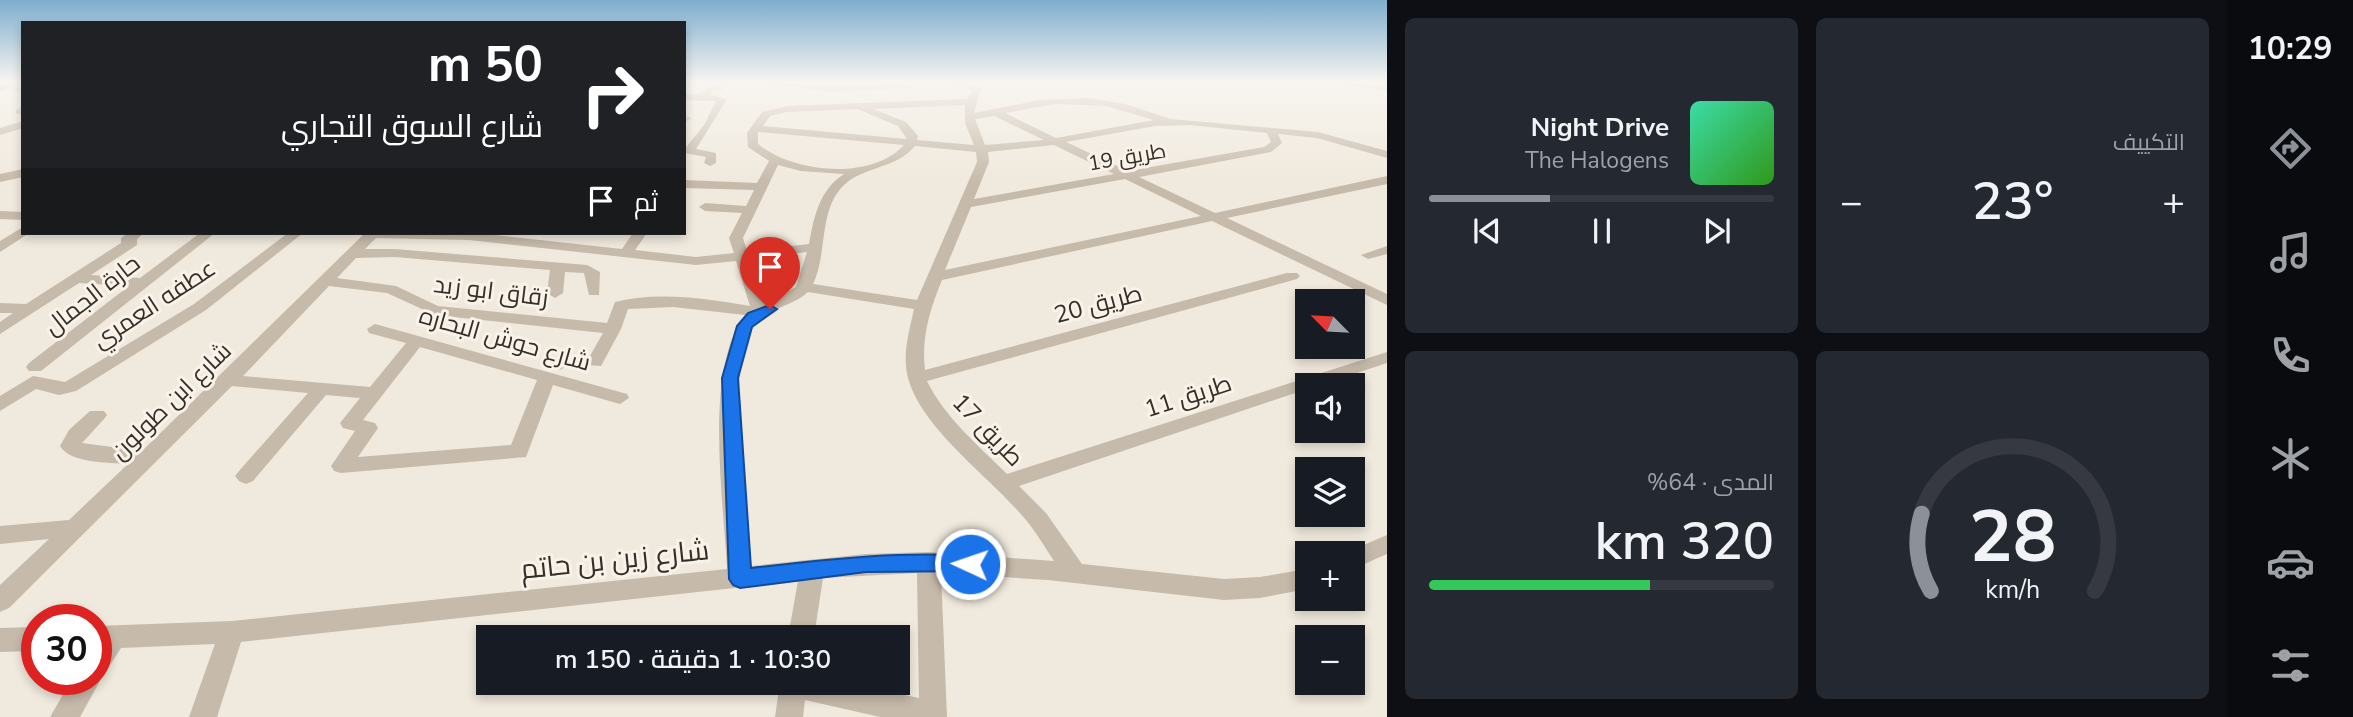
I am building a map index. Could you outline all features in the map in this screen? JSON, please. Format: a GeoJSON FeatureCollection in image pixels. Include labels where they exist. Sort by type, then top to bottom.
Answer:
{"type":"FeatureCollection","features":[{"type":"Feature","properties":{"kind":"street"},"geometry":{"type":"LineString","coordinates":[[710,163],[712,155],[690,153],[711,115]]}},
{"type":"Feature","properties":{"kind":"street"},"geometry":{"type":"LineString","coordinates":[[766,115],[754,128],[750,139],[752,145],[775,160],[814,168],[856,171]]}},
{"type":"Feature","properties":{"kind":"street"},"geometry":{"type":"LineString","coordinates":[[740,579],[730,378],[745,326],[760,313],[787,302],[804,287],[826,202],[838,183],[856,171],[903,154],[912,142],[910,130],[881,115]]}},
{"type":"Feature","properties":{"kind":"street"},"geometry":{"type":"LineString","coordinates":[[975,115],[970,116],[970,131],[982,149]]}},
{"type":"Feature","properties":{"kind":"street"},"geometry":{"type":"LineString","coordinates":[[1001,115],[1387,300]]}},
{"type":"Feature","properties":{"kind":"street"},"geometry":{"type":"LineString","coordinates":[[1152,115],[1168,122]]}},
{"type":"Feature","properties":{"kind":"street"},"geometry":{"type":"LineString","coordinates":[[754,128],[982,149],[1055,141],[1168,122],[1271,130],[1340,139],[1387,155]]}},
{"type":"Feature","properties":{"kind":"street"},"geometry":{"type":"LineString","coordinates":[[0,132],[21,125]]}},
{"type":"Feature","properties":{"kind":"street","name":"طريق 19"},"geometry":{"type":"LineString","coordinates":[[967,204],[1267,150],[1277,143],[1271,130]]}},
{"type":"Feature","properties":{"kind":"street"},"geometry":{"type":"LineString","coordinates":[[686,140],[697,141]]}},
{"type":"Feature","properties":{"kind":"street","name":"طريق 17"},"geometry":{"type":"LineString","coordinates":[[982,149],[983,162],[938,276],[923,306],[914,350],[917,378],[928,402],[947,426],[1038,519],[1075,573]]}},
{"type":"Feature","properties":{"kind":"street"},"geometry":{"type":"LineString","coordinates":[[760,313],[736,238],[775,160]]}},
{"type":"Feature","properties":{"kind":"street"},"geometry":{"type":"LineString","coordinates":[[0,178],[21,173]]}},
{"type":"Feature","properties":{"kind":"street"},"geometry":{"type":"LineString","coordinates":[[938,276],[1387,180]]}},
{"type":"Feature","properties":{"kind":"street"},"geometry":{"type":"LineString","coordinates":[[686,184],[761,187]]}},
{"type":"Feature","properties":{"kind":"street"},"geometry":{"type":"LineString","coordinates":[[2,215],[21,203]]}},
{"type":"Feature","properties":{"kind":"street"},"geometry":{"type":"LineString","coordinates":[[705,207],[750,210]]}},
{"type":"Feature","properties":{"kind":"street"},"geometry":{"type":"LineString","coordinates":[[2,215],[21,216]]}},
{"type":"Feature","properties":{"kind":"street"},"geometry":{"type":"LineString","coordinates":[[0,248],[21,232]]}},
{"type":"Feature","properties":{"kind":"street"},"geometry":{"type":"LineString","coordinates":[[0,329],[120,252],[132,242],[126,241],[134,235]]}},
{"type":"Feature","properties":{"kind":"street","name":"حارة الجمال"},"geometry":{"type":"LineString","coordinates":[[0,405],[32,375],[205,235]]}},
{"type":"Feature","properties":{"kind":"street","name":"عطفه العمري"},"geometry":{"type":"LineString","coordinates":[[32,375],[36,382],[60,389],[69,387],[200,307],[293,235]]}},
{"type":"Feature","properties":{"kind":"street","name":"شارع ابن طولون"},"geometry":{"type":"LineString","coordinates":[[0,601],[229,380],[370,235]]}},
{"type":"Feature","properties":{"kind":"street"},"geometry":{"type":"LineString","coordinates":[[437,235],[549,238],[625,254],[706,261],[781,247],[815,248]]}},
{"type":"Feature","properties":{"kind":"street"},"geometry":{"type":"LineString","coordinates":[[625,254],[639,235]]}},
{"type":"Feature","properties":{"kind":"street"},"geometry":{"type":"LineString","coordinates":[[1368,255],[1387,250]]}},
{"type":"Feature","properties":{"kind":"street"},"geometry":{"type":"LineString","coordinates":[[352,254],[395,253],[591,270],[594,292]]}},
{"type":"Feature","properties":{"kind":"street"},"geometry":{"type":"LineString","coordinates":[[555,293],[558,267]]}},
{"type":"Feature","properties":{"kind":"street","name":"طريق 20"},"geometry":{"type":"LineString","coordinates":[[917,378],[1292,276]]}},
{"type":"Feature","properties":{"kind":"street"},"geometry":{"type":"LineString","coordinates":[[76,278],[145,283]]}},
{"type":"Feature","properties":{"kind":"street","name":"زقاق ابو زيد"},"geometry":{"type":"LineString","coordinates":[[326,281],[391,289],[435,310],[613,329]]}},
{"type":"Feature","properties":{"kind":"street"},"geometry":{"type":"LineString","coordinates":[[804,287],[923,306]]}},
{"type":"Feature","properties":{"kind":"street"},"geometry":{"type":"LineString","coordinates":[[435,310],[412,337],[375,393],[350,423],[368,428],[341,466],[519,452],[553,371],[566,358],[595,362],[613,329],[621,305],[668,302],[716,305],[760,313]]}},
{"type":"Feature","properties":{"kind":"street"},"geometry":{"type":"LineString","coordinates":[[0,309],[29,309]]}},
{"type":"Feature","properties":{"kind":"street","name":"شارع حوش البحاره"},"geometry":{"type":"LineString","coordinates":[[375,329],[553,371],[620,398]]}},
{"type":"Feature","properties":{"kind":"street","name":"طريق 11"},"geometry":{"type":"LineString","coordinates":[[1004,483],[1387,356]]}},
{"type":"Feature","properties":{"kind":"street"},"geometry":{"type":"LineString","coordinates":[[229,380],[375,393]]}},
{"type":"Feature","properties":{"kind":"street"},"geometry":{"type":"LineString","coordinates":[[246,476],[322,388]]}},
{"type":"Feature","properties":{"kind":"street"},"geometry":{"type":"LineString","coordinates":[[97,415],[76,435],[70,446],[80,451],[147,458]]}},
{"type":"Feature","properties":{"kind":"street"},"geometry":{"type":"LineString","coordinates":[[0,535],[75,528]]}},
{"type":"Feature","properties":{"kind":"street"},"geometry":{"type":"LineString","coordinates":[[1365,554],[1387,544]]}},
{"type":"Feature","properties":{"kind":"street"},"geometry":{"type":"LineString","coordinates":[[842,695],[933,716],[929,562]]}},
{"type":"Feature","properties":{"kind":"street","name":"شارع زين بن حاتم"},"geometry":{"type":"LineString","coordinates":[[112,638],[232,632],[866,564],[929,562],[1075,573],[1214,590],[1267,587],[1295,581]]}},
{"type":"Feature","properties":{"kind":"street"},"geometry":{"type":"LineString","coordinates":[[803,625],[812,570]]}},
{"type":"Feature","properties":{"kind":"street"},"geometry":{"type":"LineString","coordinates":[[203,717],[232,632]]}},
{"type":"Feature","properties":{"kind":"street"},"geometry":{"type":"LineString","coordinates":[[0,640],[21,639]]}},
{"type":"Feature","properties":{"kind":"street"},"geometry":{"type":"LineString","coordinates":[[64,717],[77,695]]}},
{"type":"Feature","properties":{"kind":"street"},"geometry":{"type":"LineString","coordinates":[[789,717],[792,695]]}},
{"type":"Feature","properties":{"kind":"route"},"geometry":{"type":"LineString","coordinates":[[770,309],[754,316],[745,326],[730,378],[740,579],[866,564],[922,561],[970,564]]}}]}
